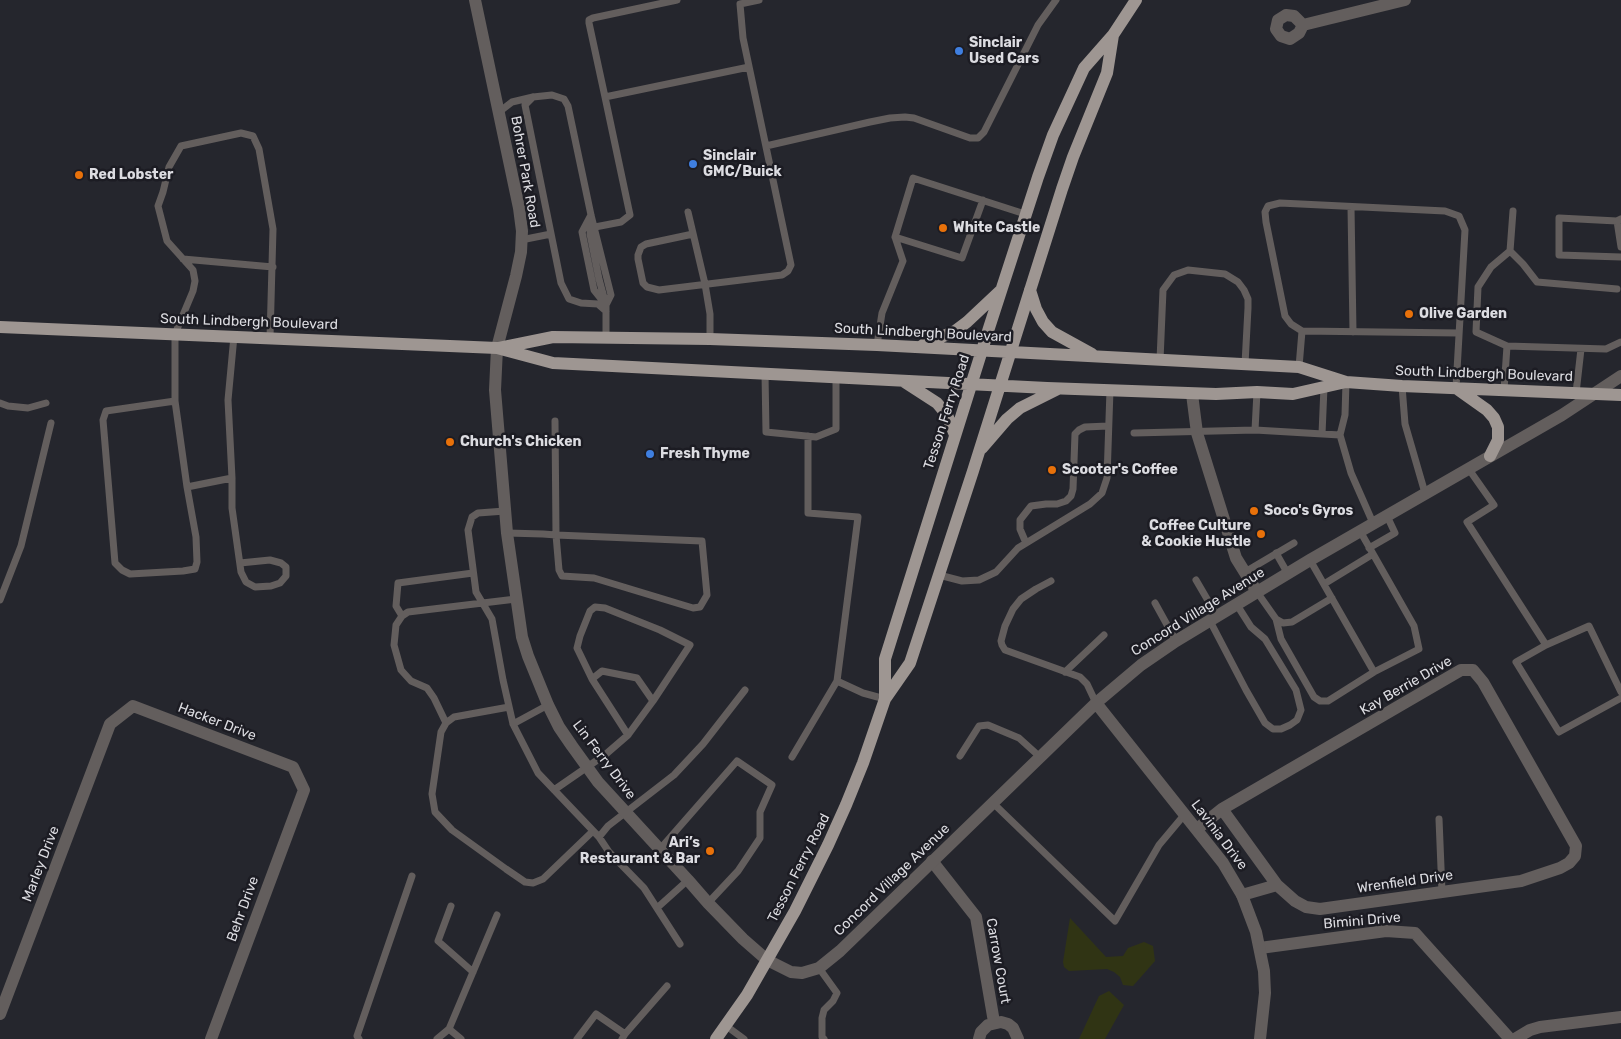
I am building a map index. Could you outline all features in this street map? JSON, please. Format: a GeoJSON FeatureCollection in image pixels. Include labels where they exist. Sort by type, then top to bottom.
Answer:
{"type":"FeatureCollection","features":[{"type":"Feature","properties":{"kind":"main road","name":"Tesson Ferry Road"},"geometry":{"type":"LineString","coordinates":[[885,699],[885,659],[1025,214],[1053,135],[1084,68],[1113,35],[1136,0]]}},
{"type":"Feature","properties":{"kind":"main road","name":"Tesson Ferry Road"},"geometry":{"type":"LineString","coordinates":[[716,1039],[747,995],[795,911],[832,837],[863,762],[885,699],[910,663],[1073,158],[1107,73],[1113,35]]}},
{"type":"Feature","properties":{"kind":"main road"},"geometry":{"type":"LineString","coordinates":[[919,347],[955,331],[968,322],[1001,290]]}},
{"type":"Feature","properties":{"kind":"main road"},"geometry":{"type":"LineString","coordinates":[[1030,290],[1042,322],[1064,340],[1096,357]]}},
{"type":"Feature","properties":{"kind":"main road","name":"South Lindbergh Boulevard"},"geometry":{"type":"LineString","coordinates":[[0,327],[497,348],[553,363],[1192,394],[1257,392],[1293,394],[1346,382]]}},
{"type":"Feature","properties":{"kind":"main road","name":"South Lindbergh Boulevard"},"geometry":{"type":"LineString","coordinates":[[497,348],[553,336],[710,338],[1299,367],[1346,382],[1621,395]]}},
{"type":"Feature","properties":{"kind":"main road"},"geometry":{"type":"LineString","coordinates":[[901,380],[937,402],[947,415],[955,435]]}},
{"type":"Feature","properties":{"kind":"main road"},"geometry":{"type":"LineString","coordinates":[[979,452],[1007,419],[1020,408],[1060,388]]}},
{"type":"Feature","properties":{"kind":"main road"},"geometry":{"type":"LineString","coordinates":[[1456,388],[1487,410],[1494,418],[1498,427],[1498,440],[1490,456]]}},
{"type":"Feature","properties":{"kind":"street","name":"Bohrer Park Road"},"geometry":{"type":"LineString","coordinates":[[474,0],[519,208],[522,231],[521,252],[516,276],[497,348]]}},
{"type":"Feature","properties":{"kind":"street"},"geometry":{"type":"LineString","coordinates":[[1303,25],[1405,0]]}},
{"type":"Feature","properties":{"kind":"street","name":"Lin Ferry Drive"},"geometry":{"type":"LineString","coordinates":[[497,348],[495,390],[507,533],[516,599],[522,637],[548,705],[572,746],[587,767],[625,812],[708,903],[743,939],[768,960]]}},
{"type":"Feature","properties":{"kind":"street","name":"Concord Village Avenue"},"geometry":{"type":"LineString","coordinates":[[768,960],[791,972],[802,973],[819,968],[840,951],[1096,703],[1141,666],[1176,641],[1257,592],[1562,414],[1621,376]]}},
{"type":"Feature","properties":{"kind":"street"},"geometry":{"type":"LineString","coordinates":[[1192,394],[1197,433],[1236,558],[1257,592]]}},
{"type":"Feature","properties":{"kind":"street","name":"Kay Berrie Drive"},"geometry":{"type":"LineString","coordinates":[[1197,829],[1222,809],[1461,670],[1473,670],[1483,682],[1571,836],[1576,846],[1575,856]]}},
{"type":"Feature","properties":{"kind":"street","name":"Lavinia Drive"},"geometry":{"type":"LineString","coordinates":[[1096,703],[1223,863],[1242,895],[1260,948],[1265,994],[1260,1039]]}},
{"type":"Feature","properties":{"kind":"street","name":"Hacker Drive"},"geometry":{"type":"LineString","coordinates":[[110,724],[133,706],[293,767],[304,790]]}},
{"type":"Feature","properties":{"kind":"street","name":"Marley Drive"},"geometry":{"type":"LineString","coordinates":[[0,1014],[110,724]]}},
{"type":"Feature","properties":{"kind":"street","name":"Behr Drive"},"geometry":{"type":"LineString","coordinates":[[211,1039],[304,790]]}},
{"type":"Feature","properties":{"kind":"street","name":"Wrenfield Drive"},"geometry":{"type":"LineString","coordinates":[[1222,809],[1277,885],[1295,901],[1306,907],[1320,908],[1521,881],[1560,868],[1575,856]]}},
{"type":"Feature","properties":{"kind":"street","name":"Carrow Court"},"geometry":{"type":"LineString","coordinates":[[932,861],[976,917],[994,1022]]}},
{"type":"Feature","properties":{"kind":"street"},"geometry":{"type":"LineString","coordinates":[[1242,895],[1277,885]]}},
{"type":"Feature","properties":{"kind":"street","name":"Bimini Drive"},"geometry":{"type":"LineString","coordinates":[[1260,948],[1386,931],[1415,932],[1510,1039]]}},
{"type":"Feature","properties":{"kind":"street"},"geometry":{"type":"LineString","coordinates":[[1515,1039],[1530,1030],[1540,1027],[1621,1018]]}},
{"type":"Feature","properties":{"kind":"street","name":"Carrow Court"},"geometry":{"type":"LineString","coordinates":[[979,1039],[983,1029],[988,1024],[994,1022],[1008,1024],[1013,1028],[1018,1039]]}},
{"type":"Feature","properties":{"kind":"lane"},"geometry":{"type":"LineString","coordinates":[[595,227],[621,222],[630,216],[589,20],[647,3],[677,0]]}},
{"type":"Feature","properties":{"kind":"lane"},"geometry":{"type":"LineString","coordinates":[[693,234],[646,244],[641,247],[638,255],[643,283],[647,287],[655,290],[782,274],[790,268],[737,2],[759,0]]}},
{"type":"Feature","properties":{"kind":"lane"},"geometry":{"type":"LineString","coordinates":[[766,146],[890,118],[914,118],[970,138],[978,138],[984,132],[1038,25],[1056,0]]}},
{"type":"Feature","properties":{"kind":"lane"},"geometry":{"type":"LineString","coordinates":[[605,97],[749,67]]}},
{"type":"Feature","properties":{"kind":"lane"},"geometry":{"type":"LineString","coordinates":[[499,112],[512,102],[552,94],[564,99],[568,106],[612,295],[606,308]]}},
{"type":"Feature","properties":{"kind":"lane"},"geometry":{"type":"LineString","coordinates":[[533,97],[525,105],[561,283],[569,299],[581,303],[598,304],[606,308]]}},
{"type":"Feature","properties":{"kind":"lane"},"geometry":{"type":"LineString","coordinates":[[175,401],[106,411],[103,420],[115,564],[130,574],[195,569],[197,562],[196,537],[175,401],[176,334],[193,292],[195,281],[193,270],[166,241],[158,206],[168,167],[182,146],[241,133],[253,136],[259,149],[273,229],[270,338]]}},
{"type":"Feature","properties":{"kind":"lane"},"geometry":{"type":"LineString","coordinates":[[877,346],[882,313],[903,261],[895,237],[913,178],[1025,214]]}},
{"type":"Feature","properties":{"kind":"lane"},"geometry":{"type":"LineString","coordinates":[[895,237],[962,258],[983,200]]}},
{"type":"Feature","properties":{"kind":"lane"},"geometry":{"type":"LineString","coordinates":[[1456,388],[1465,230],[1459,216],[1445,211],[1280,203],[1268,206],[1265,212],[1266,222],[1285,316],[1291,324],[1302,331],[1459,333]]}},
{"type":"Feature","properties":{"kind":"lane"},"geometry":{"type":"LineString","coordinates":[[1351,207],[1353,332]]}},
{"type":"Feature","properties":{"kind":"lane"},"geometry":{"type":"LineString","coordinates":[[1513,210],[1510,251],[1491,267],[1478,288],[1476,332],[1507,346],[1606,349],[1621,342]]}},
{"type":"Feature","properties":{"kind":"lane"},"geometry":{"type":"LineString","coordinates":[[688,212],[705,284],[710,314],[710,338]]}},
{"type":"Feature","properties":{"kind":"lane"},"geometry":{"type":"LineString","coordinates":[[592,215],[590,234],[606,308],[606,338]]}},
{"type":"Feature","properties":{"kind":"lane"},"geometry":{"type":"LineString","coordinates":[[1621,247],[1619,220],[1559,218],[1559,255],[1621,258]]}},
{"type":"Feature","properties":{"kind":"lane"},"geometry":{"type":"LineString","coordinates":[[522,240],[551,234]]}},
{"type":"Feature","properties":{"kind":"lane"},"geometry":{"type":"LineString","coordinates":[[1510,251],[1537,282],[1618,289]]}},
{"type":"Feature","properties":{"kind":"lane"},"geometry":{"type":"LineString","coordinates":[[183,259],[273,267]]}},
{"type":"Feature","properties":{"kind":"lane"},"geometry":{"type":"LineString","coordinates":[[1160,360],[1163,290],[1174,275],[1188,270],[1225,274],[1238,282],[1244,290],[1248,299],[1245,364]]}},
{"type":"Feature","properties":{"kind":"lane"},"geometry":{"type":"LineString","coordinates":[[1299,367],[1302,331]]}},
{"type":"Feature","properties":{"kind":"lane"},"geometry":{"type":"LineString","coordinates":[[234,336],[228,400],[232,508],[241,572],[246,582],[255,587],[271,586],[280,583],[286,576],[286,567],[281,563],[270,560],[240,563]]}},
{"type":"Feature","properties":{"kind":"lane"},"geometry":{"type":"LineString","coordinates":[[1504,390],[1507,346]]}},
{"type":"Feature","properties":{"kind":"lane"},"geometry":{"type":"LineString","coordinates":[[1576,393],[1582,348]]}},
{"type":"Feature","properties":{"kind":"lane"},"geometry":{"type":"LineString","coordinates":[[765,374],[766,432],[816,437],[836,429],[836,377]]}},
{"type":"Feature","properties":{"kind":"lane"},"geometry":{"type":"LineString","coordinates":[[1346,382],[1345,415],[1340,436],[1351,473],[1373,523]]}},
{"type":"Feature","properties":{"kind":"lane"},"geometry":{"type":"LineString","coordinates":[[1402,386],[1405,424],[1425,493]]}},
{"type":"Feature","properties":{"kind":"lane"},"geometry":{"type":"LineString","coordinates":[[1322,434],[1324,387]]}},
{"type":"Feature","properties":{"kind":"lane"},"geometry":{"type":"LineString","coordinates":[[939,575],[962,581],[979,580],[996,572],[1018,548],[1090,504],[1102,493],[1107,478],[1110,390]]}},
{"type":"Feature","properties":{"kind":"lane"},"geometry":{"type":"LineString","coordinates":[[1255,430],[1257,392]]}},
{"type":"Feature","properties":{"kind":"lane"},"geometry":{"type":"LineString","coordinates":[[0,403],[8,406],[28,408],[46,402]]}},
{"type":"Feature","properties":{"kind":"lane"},"geometry":{"type":"LineString","coordinates":[[507,533],[556,535],[702,541],[707,596],[700,607],[693,608],[594,578],[562,576],[559,570],[556,535],[555,421]]}},
{"type":"Feature","properties":{"kind":"lane"},"geometry":{"type":"LineString","coordinates":[[0,600],[22,546],[51,424]]}},
{"type":"Feature","properties":{"kind":"lane"},"geometry":{"type":"LineString","coordinates":[[1026,543],[1020,529],[1020,520],[1024,512],[1031,506],[1057,504],[1066,501],[1071,496],[1073,489],[1075,434],[1085,427],[1108,426]]}},
{"type":"Feature","properties":{"kind":"lane"},"geometry":{"type":"LineString","coordinates":[[1134,433],[1197,433],[1255,430],[1340,436]]}},
{"type":"Feature","properties":{"kind":"lane"},"geometry":{"type":"LineString","coordinates":[[792,757],[838,681],[858,517],[808,513],[808,436]]}},
{"type":"Feature","properties":{"kind":"lane"},"geometry":{"type":"LineString","coordinates":[[1468,468],[1494,505],[1467,522],[1546,645]]}},
{"type":"Feature","properties":{"kind":"lane"},"geometry":{"type":"LineString","coordinates":[[187,487],[232,478]]}},
{"type":"Feature","properties":{"kind":"lane"},"geometry":{"type":"LineString","coordinates":[[505,511],[478,513],[472,518],[468,530],[476,592],[492,619],[513,724],[538,773],[644,888],[680,944]]}},
{"type":"Feature","properties":{"kind":"lane"},"geometry":{"type":"LineString","coordinates":[[1324,584],[1395,533],[1387,516]]}},
{"type":"Feature","properties":{"kind":"lane"},"geometry":{"type":"LineString","coordinates":[[1257,592],[1276,619],[1281,639],[1314,698],[1320,701],[1328,701],[1374,672],[1419,649],[1414,626],[1360,531]]}},
{"type":"Feature","properties":{"kind":"lane"},"geometry":{"type":"LineString","coordinates":[[1245,572],[1294,543]]}},
{"type":"Feature","properties":{"kind":"lane"},"geometry":{"type":"LineString","coordinates":[[1276,553],[1288,574]]}},
{"type":"Feature","properties":{"kind":"lane"},"geometry":{"type":"LineString","coordinates":[[1310,560],[1374,672]]}},
{"type":"Feature","properties":{"kind":"lane"},"geometry":{"type":"LineString","coordinates":[[402,616],[396,606],[398,583],[473,573]]}},
{"type":"Feature","properties":{"kind":"lane"},"geometry":{"type":"LineString","coordinates":[[1196,580],[1246,690],[1265,723],[1273,729],[1282,729],[1297,720],[1300,710],[1296,690],[1265,640],[1251,627],[1237,605]]}},
{"type":"Feature","properties":{"kind":"lane"},"geometry":{"type":"LineString","coordinates":[[1051,581],[1021,599],[1013,609],[1005,626],[1001,641],[1005,650],[1080,677],[1087,684],[1096,703]]}},
{"type":"Feature","properties":{"kind":"lane"},"geometry":{"type":"LineString","coordinates":[[1276,619],[1283,623],[1292,622],[1332,598]]}},
{"type":"Feature","properties":{"kind":"lane"},"geometry":{"type":"LineString","coordinates":[[446,722],[427,688],[411,681],[401,670],[394,645],[396,625],[402,616],[408,612],[516,599]]}},
{"type":"Feature","properties":{"kind":"lane"},"geometry":{"type":"LineString","coordinates":[[1155,603],[1176,641]]}},
{"type":"Feature","properties":{"kind":"lane"},"geometry":{"type":"LineString","coordinates":[[554,790],[606,754],[628,735],[690,645],[660,630],[605,608],[595,607],[590,611],[577,648],[592,679],[628,735]]}},
{"type":"Feature","properties":{"kind":"lane"},"geometry":{"type":"LineString","coordinates":[[1621,692],[1589,626],[1546,645],[1516,662],[1559,732],[1621,698]]}},
{"type":"Feature","properties":{"kind":"lane"},"geometry":{"type":"LineString","coordinates":[[1064,672],[1104,635]]}},
{"type":"Feature","properties":{"kind":"lane"},"geometry":{"type":"LineString","coordinates":[[592,679],[602,671],[637,678],[653,701]]}},
{"type":"Feature","properties":{"kind":"lane"},"geometry":{"type":"LineString","coordinates":[[838,681],[863,693],[885,699]]}},
{"type":"Feature","properties":{"kind":"lane"},"geometry":{"type":"LineString","coordinates":[[599,837],[608,826],[674,775],[703,744],[745,690]]}},
{"type":"Feature","properties":{"kind":"lane"},"geometry":{"type":"LineString","coordinates":[[513,724],[548,705]]}},
{"type":"Feature","properties":{"kind":"lane"},"geometry":{"type":"LineString","coordinates":[[509,707],[454,717],[446,722],[441,732],[432,794],[435,812],[460,836],[525,882],[533,883],[543,879],[593,831]]}},
{"type":"Feature","properties":{"kind":"lane"},"geometry":{"type":"LineString","coordinates":[[960,756],[979,726],[988,725],[1019,738],[1040,757]]}},
{"type":"Feature","properties":{"kind":"lane"},"geometry":{"type":"LineString","coordinates":[[660,849],[737,761],[772,785],[760,812],[760,838],[738,871],[708,903]]}},
{"type":"Feature","properties":{"kind":"lane"},"geometry":{"type":"LineString","coordinates":[[992,803],[1115,921],[1158,845],[1185,814]]}},
{"type":"Feature","properties":{"kind":"lane"},"geometry":{"type":"LineString","coordinates":[[1438,819],[1442,892]]}},
{"type":"Feature","properties":{"kind":"lane"},"geometry":{"type":"LineString","coordinates":[[357,1038],[412,876]]}},
{"type":"Feature","properties":{"kind":"lane"},"geometry":{"type":"LineString","coordinates":[[657,908],[688,880]]}},
{"type":"Feature","properties":{"kind":"lane"},"geometry":{"type":"LineString","coordinates":[[451,906],[438,941],[473,972]]}},
{"type":"Feature","properties":{"kind":"lane"},"geometry":{"type":"LineString","coordinates":[[437,1039],[449,1029],[497,915]]}},
{"type":"Feature","properties":{"kind":"lane"},"geometry":{"type":"LineString","coordinates":[[819,968],[837,993],[833,1001],[824,1010],[822,1018],[822,1037],[824,1039]]}},
{"type":"Feature","properties":{"kind":"lane"},"geometry":{"type":"LineString","coordinates":[[577,1039],[596,1014],[623,1037],[667,986]]}},
{"type":"Feature","properties":{"kind":"lane"},"geometry":{"type":"LineString","coordinates":[[726,1025],[744,1039]]}},
{"type":"Feature","properties":{"kind":"lane"},"geometry":{"type":"LineString","coordinates":[[449,1029],[461,1039]]}},
{"type":"Feature","properties":{"kind":"green space"},"geometry":{"type":"Polygon","coordinates":[[[1070,918],[1106,957],[1123,956],[1128,948],[1144,942],[1153,946],[1155,961],[1133,986],[1123,985],[1120,977],[1107,969],[1069,971],[1064,967],[1063,962],[1070,918]]]}},
{"type":"Feature","properties":{"kind":"green space"},"geometry":{"type":"Polygon","coordinates":[[[1109,991],[1124,1005],[1105,1039],[1079,1039],[1099,996],[1109,991]]]}},
{"type":"Feature","properties":{"kind":"place","name":"Sinclair Used Cars"},"geometry":{"type":"Point","coordinates":[959,51]}},
{"type":"Feature","properties":{"kind":"place","name":"Sinclair GMC/Buick"},"geometry":{"type":"Point","coordinates":[693,164]}},
{"type":"Feature","properties":{"kind":"place","name":"Red Lobster"},"geometry":{"type":"Point","coordinates":[79,175]}},
{"type":"Feature","properties":{"kind":"place","name":"White Castle"},"geometry":{"type":"Point","coordinates":[943,228]}},
{"type":"Feature","properties":{"kind":"place","name":"Olive Garden"},"geometry":{"type":"Point","coordinates":[1409,314]}},
{"type":"Feature","properties":{"kind":"place","name":"Church's Chicken"},"geometry":{"type":"Point","coordinates":[450,442]}},
{"type":"Feature","properties":{"kind":"place","name":"Fresh Thyme"},"geometry":{"type":"Point","coordinates":[650,454]}},
{"type":"Feature","properties":{"kind":"place","name":"Scooter's Coffee"},"geometry":{"type":"Point","coordinates":[1052,470]}},
{"type":"Feature","properties":{"kind":"place","name":"Soco's Gyros"},"geometry":{"type":"Point","coordinates":[1254,511]}},
{"type":"Feature","properties":{"kind":"place","name":"Coffee Culture & Cookie Hustle"},"geometry":{"type":"Point","coordinates":[1261,534]}},
{"type":"Feature","properties":{"kind":"place","name":"Ari’s Restaurant & Bar"},"geometry":{"type":"Point","coordinates":[710,851]}}]}
